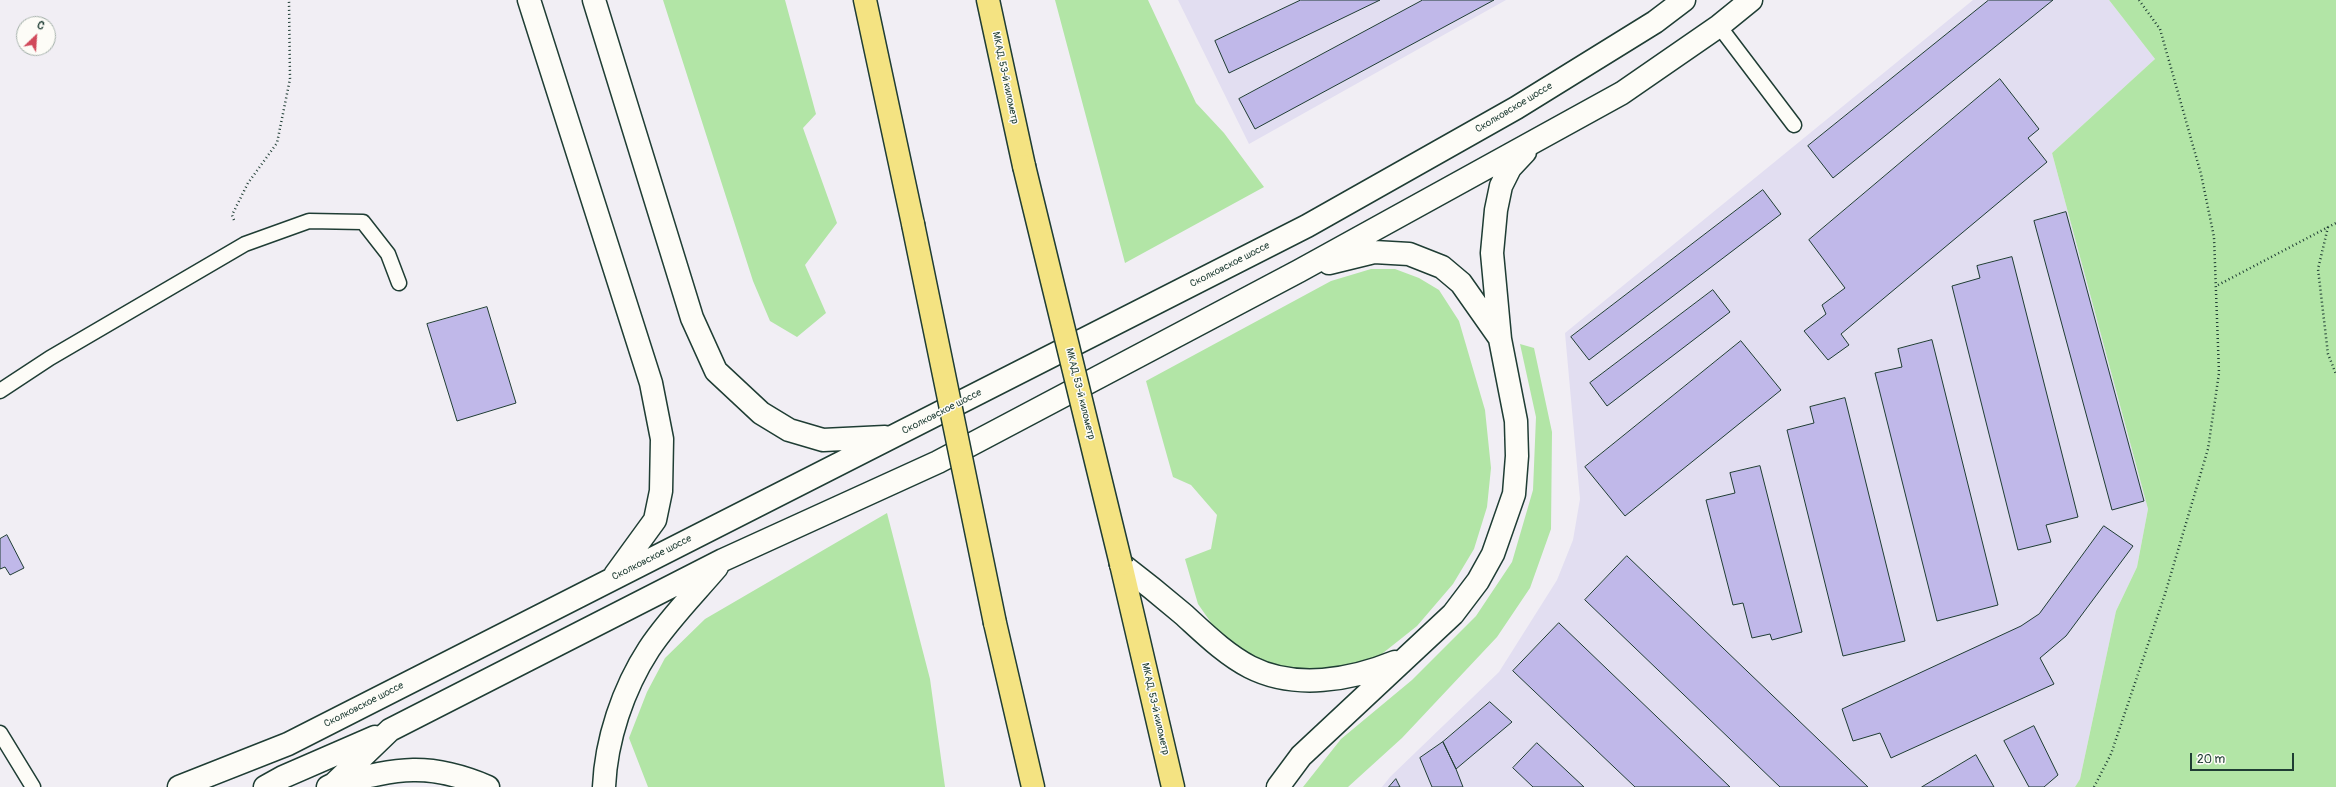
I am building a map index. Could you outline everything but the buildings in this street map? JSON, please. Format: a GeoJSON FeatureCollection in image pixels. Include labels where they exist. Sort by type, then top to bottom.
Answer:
{"type":"FeatureCollection","features":[{"type":"Feature","properties":{"kind":"highway"},"geometry":{"type":"LineString","coordinates":[[865,0],[913,224],[995,623],[1033,787]]}},
{"type":"Feature","properties":{"kind":"highway","name":"МКАД, 53-й километр"},"geometry":{"type":"LineString","coordinates":[[988,0],[1024,166],[1121,564],[1173,787]]}},
{"type":"Feature","properties":{"kind":"main road"},"geometry":{"type":"LineString","coordinates":[[529,0],[651,383],[662,439],[661,491],[655,520],[612,578]]}},
{"type":"Feature","properties":{"kind":"main road"},"geometry":{"type":"LineString","coordinates":[[594,0],[692,318],[716,371],[761,413],[789,430],[823,440],[894,436]]}},
{"type":"Feature","properties":{"kind":"main road","name":"Сколковское шоссе"},"geometry":{"type":"LineString","coordinates":[[179,787],[288,744],[1307,226],[1516,108],[1655,22],[1684,0]]}},
{"type":"Feature","properties":{"kind":"main road"},"geometry":{"type":"LineString","coordinates":[[265,787],[283,777],[390,730],[723,560],[938,462],[1299,271],[1622,93],[1720,26],[1751,0]]}},
{"type":"Feature","properties":{"kind":"main road"},"geometry":{"type":"LineString","coordinates":[[1278,787],[1301,756],[1453,614],[1478,581],[1493,554],[1507,519],[1514,494],[1517,456],[1516,421],[1500,339],[1492,253],[1496,210],[1501,186],[1510,168],[1533,143]]}},
{"type":"Feature","properties":{"kind":"main road"},"geometry":{"type":"LineString","coordinates":[[1299,271],[1374,252],[1409,254],[1442,267],[1462,283],[1500,339]]}},
{"type":"Feature","properties":{"kind":"main road"},"geometry":{"type":"LineString","coordinates":[[604,787],[605,768],[616,722],[624,698],[649,649],[723,560]]}},
{"type":"Feature","properties":{"kind":"main road"},"geometry":{"type":"LineString","coordinates":[[1121,564],[1213,641],[1250,667],[1291,680],[1333,679],[1367,673],[1405,658]]}},
{"type":"Feature","properties":{"kind":"main road"},"geometry":{"type":"LineString","coordinates":[[331,785],[390,730]]}},
{"type":"Feature","properties":{"kind":"main road"},"geometry":{"type":"LineString","coordinates":[[215,787],[288,744]]}},
{"type":"Feature","properties":{"kind":"main road"},"geometry":{"type":"LineString","coordinates":[[331,785],[390,771],[432,769],[462,776],[488,787]]}},
{"type":"Feature","properties":{"kind":"lane"},"geometry":{"type":"LineString","coordinates":[[1720,26],[1794,125]]}},
{"type":"Feature","properties":{"kind":"lane"},"geometry":{"type":"LineString","coordinates":[[0,391],[50,358],[245,244],[309,221],[363,222],[388,254],[399,283]]}},
{"type":"Feature","properties":{"kind":"lane"},"geometry":{"type":"LineString","coordinates":[[0,733],[33,787]]}},
{"type":"Feature","properties":{"kind":"path"},"geometry":{"type":"LineString","coordinates":[[245,244],[232,216],[248,183],[277,143],[290,79],[289,0]]}},
{"type":"Feature","properties":{"kind":"path"},"geometry":{"type":"LineString","coordinates":[[2094,787],[2111,754],[2139,667],[2166,594],[2208,449],[2219,373],[2218,285],[2214,237],[2201,174],[2160,29],[2139,0]]}},
{"type":"Feature","properties":{"kind":"path"},"geometry":{"type":"LineString","coordinates":[[2218,285],[2336,223]]}},
{"type":"Feature","properties":{"kind":"path"},"geometry":{"type":"LineString","coordinates":[[2328,227],[2318,269],[2328,354],[2336,374]]}},
{"type":"Feature","properties":{"kind":"shaded area"},"geometry":{"type":"Polygon","coordinates":[[[1178,0],[1506,0],[1249,144],[1178,0]]]}},
{"type":"Feature","properties":{"kind":"shaded area"},"geometry":{"type":"Polygon","coordinates":[[[1973,0],[2109,0],[2155,59],[2052,153],[2148,509],[2137,567],[2116,611],[2080,779],[2075,787],[1382,787],[1390,777],[1499,672],[1557,580],[1573,540],[1580,499],[1565,333],[1973,0]]]}},
{"type":"Feature","properties":{"kind":"green space"},"geometry":{"type":"Polygon","coordinates":[[[663,0],[785,0],[816,114],[803,128],[837,223],[805,265],[826,313],[797,337],[770,321],[753,281],[663,0]]]}},
{"type":"Feature","properties":{"kind":"green space"},"geometry":{"type":"Polygon","coordinates":[[[1055,0],[1148,0],[1196,103],[1224,133],[1264,187],[1125,263],[1055,0]]]}},
{"type":"Feature","properties":{"kind":"green space"},"geometry":{"type":"Polygon","coordinates":[[[2109,0],[2336,0],[2336,787],[2075,787],[2080,779],[2116,611],[2137,567],[2148,509],[2052,153],[2155,59],[2109,0]]]}},
{"type":"Feature","properties":{"kind":"green space"},"geometry":{"type":"Polygon","coordinates":[[[1371,269],[1395,269],[1419,278],[1439,290],[1459,321],[1485,410],[1491,468],[1487,507],[1474,549],[1453,584],[1417,626],[1378,657],[1336,674],[1292,675],[1228,647],[1198,604],[1185,559],[1211,549],[1217,515],[1191,485],[1173,477],[1146,381],[1331,281],[1371,269]]]}},
{"type":"Feature","properties":{"kind":"green space"},"geometry":{"type":"Polygon","coordinates":[[[1520,344],[1534,348],[1552,432],[1551,529],[1530,588],[1497,637],[1402,738],[1348,787],[1303,787],[1341,739],[1412,680],[1476,616],[1512,562],[1533,490],[1536,417],[1520,344]]]}},
{"type":"Feature","properties":{"kind":"green space"},"geometry":{"type":"Polygon","coordinates":[[[887,513],[930,679],[945,787],[648,787],[629,738],[647,692],[665,658],[705,619],[887,513]]]}}]}
